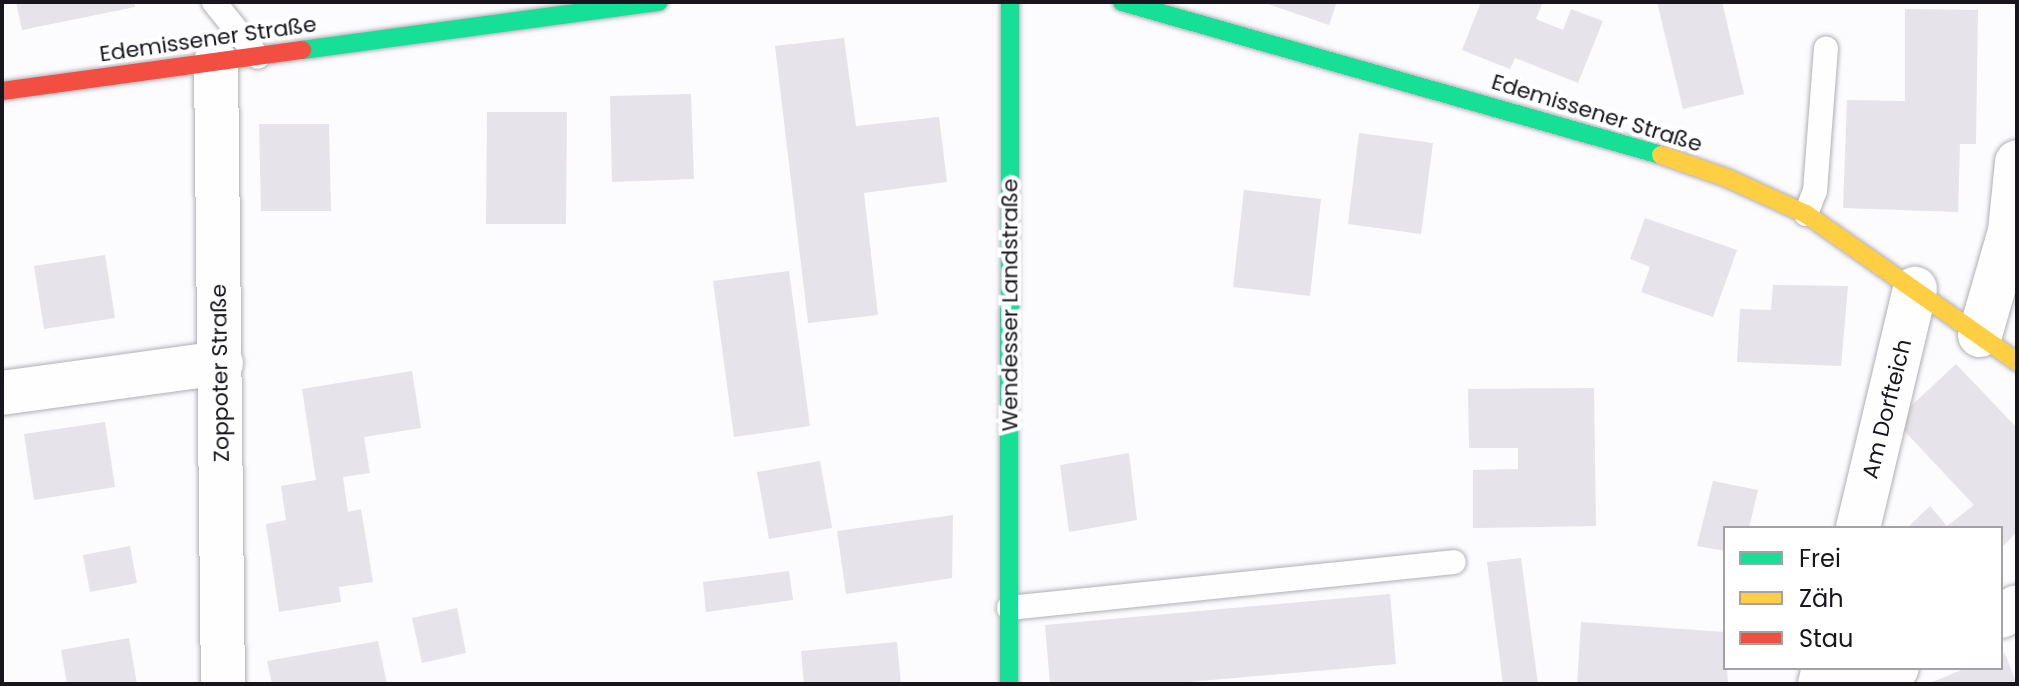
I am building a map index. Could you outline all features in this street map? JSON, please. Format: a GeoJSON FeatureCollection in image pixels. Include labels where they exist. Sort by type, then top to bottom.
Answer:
{"type":"FeatureCollection","features":[{"type":"Feature","properties":{"kind":"street","name":"Edemissener Straße"},"geometry":{"type":"LineString","coordinates":[[2,91],[659,2]]}},
{"type":"Feature","properties":{"kind":"street","name":"Wendesser Landstraße"},"geometry":{"type":"LineString","coordinates":[[1009,684],[1010,2]]}},
{"type":"Feature","properties":{"kind":"street","name":"Edemissener Straße"},"geometry":{"type":"LineString","coordinates":[[1122,2],[1629,144],[1727,178],[1806,214],[2017,362]]}},
{"type":"Feature","properties":{"kind":"street","name":"Zoppoter Straße"},"geometry":{"type":"LineString","coordinates":[[223,684],[221,363],[237,60]]}},
{"type":"Feature","properties":{"kind":"street"},"geometry":{"type":"LineString","coordinates":[[1980,335],[2010,231],[2017,162]]}},
{"type":"Feature","properties":{"kind":"street","name":"Am Dorfteich"},"geometry":{"type":"LineString","coordinates":[[1858,526],[1915,289]]}},
{"type":"Feature","properties":{"kind":"street"},"geometry":{"type":"LineString","coordinates":[[2,393],[221,363]]}},
{"type":"Feature","properties":{"kind":"street"},"geometry":{"type":"LineString","coordinates":[[1861,684],[1892,670]]}},
{"type":"Feature","properties":{"kind":"lane"},"geometry":{"type":"LineString","coordinates":[[214,2],[237,60]]}},
{"type":"Feature","properties":{"kind":"lane"},"geometry":{"type":"LineString","coordinates":[[469,2],[487,26]]}},
{"type":"Feature","properties":{"kind":"lane"},"geometry":{"type":"LineString","coordinates":[[1806,214],[1815,191],[1826,48]]}},
{"type":"Feature","properties":{"kind":"lane"},"geometry":{"type":"LineString","coordinates":[[1009,608],[1454,562]]}},
{"type":"Feature","properties":{"kind":"building"},"geometry":{"type":"Polygon","coordinates":[[[16,2],[134,2],[135,7],[22,30],[16,2]]]}},
{"type":"Feature","properties":{"kind":"building"},"geometry":{"type":"Polygon","coordinates":[[[1262,2],[1337,2],[1329,25],[1262,2]]]}},
{"type":"Feature","properties":{"kind":"building"},"geometry":{"type":"Polygon","coordinates":[[[1481,2],[1543,2],[1536,19],[1563,30],[1571,9],[1603,21],[1578,83],[1515,58],[1510,69],[1462,50],[1481,2]]]}},
{"type":"Feature","properties":{"kind":"building"},"geometry":{"type":"Polygon","coordinates":[[[1657,2],[1722,2],[1744,94],[1683,109],[1657,2]]]}},
{"type":"Feature","properties":{"kind":"building"},"geometry":{"type":"Polygon","coordinates":[[[1905,9],[1978,10],[1976,144],[1960,144],[1958,212],[1843,208],[1847,100],[1905,101],[1905,9]]]}},
{"type":"Feature","properties":{"kind":"building"},"geometry":{"type":"Polygon","coordinates":[[[844,38],[856,126],[939,117],[947,182],[864,193],[878,315],[808,323],[775,46],[844,38]]]}},
{"type":"Feature","properties":{"kind":"building"},"geometry":{"type":"Polygon","coordinates":[[[691,94],[694,179],[612,182],[610,96],[691,94]]]}},
{"type":"Feature","properties":{"kind":"building"},"geometry":{"type":"Polygon","coordinates":[[[487,112],[567,112],[566,224],[486,224],[487,112]]]}},
{"type":"Feature","properties":{"kind":"building"},"geometry":{"type":"Polygon","coordinates":[[[259,124],[329,124],[331,211],[261,211],[259,124]]]}},
{"type":"Feature","properties":{"kind":"building"},"geometry":{"type":"Polygon","coordinates":[[[1359,133],[1433,143],[1421,234],[1348,224],[1359,133]]]}},
{"type":"Feature","properties":{"kind":"building"},"geometry":{"type":"Polygon","coordinates":[[[1244,190],[1321,199],[1310,296],[1233,287],[1244,190]]]}},
{"type":"Feature","properties":{"kind":"building"},"geometry":{"type":"Polygon","coordinates":[[[1645,218],[1737,250],[1713,317],[1641,292],[1650,267],[1630,259],[1645,218]]]}},
{"type":"Feature","properties":{"kind":"building"},"geometry":{"type":"Polygon","coordinates":[[[105,255],[115,318],[44,329],[34,266],[105,255]]]}},
{"type":"Feature","properties":{"kind":"building"},"geometry":{"type":"Polygon","coordinates":[[[789,271],[810,426],[734,437],[713,281],[789,271]]]}},
{"type":"Feature","properties":{"kind":"building"},"geometry":{"type":"Polygon","coordinates":[[[1773,285],[1848,286],[1841,366],[1737,362],[1740,309],[1771,310],[1773,285]]]}},
{"type":"Feature","properties":{"kind":"building"},"geometry":{"type":"Polygon","coordinates":[[[1956,364],[2017,428],[2017,532],[2003,546],[2003,526],[1947,526],[1974,505],[1895,421],[1956,364]]]}},
{"type":"Feature","properties":{"kind":"building"},"geometry":{"type":"Polygon","coordinates":[[[412,371],[421,428],[364,437],[370,473],[343,477],[348,512],[361,509],[373,582],[339,587],[341,602],[279,612],[266,524],[286,520],[281,486],[316,480],[302,389],[412,371]]]}},
{"type":"Feature","properties":{"kind":"building"},"geometry":{"type":"Polygon","coordinates":[[[1594,388],[1596,526],[1473,528],[1473,470],[1518,469],[1518,448],[1469,448],[1468,389],[1594,388]]]}},
{"type":"Feature","properties":{"kind":"building"},"geometry":{"type":"Polygon","coordinates":[[[105,422],[115,487],[34,500],[24,434],[105,422]]]}},
{"type":"Feature","properties":{"kind":"building"},"geometry":{"type":"Polygon","coordinates":[[[1129,453],[1137,520],[1069,532],[1060,465],[1129,453]]]}},
{"type":"Feature","properties":{"kind":"building"},"geometry":{"type":"Polygon","coordinates":[[[820,461],[832,528],[769,539],[757,472],[820,461]]]}},
{"type":"Feature","properties":{"kind":"building"},"geometry":{"type":"Polygon","coordinates":[[[1713,481],[1758,490],[1749,526],[1723,526],[1723,551],[1697,546],[1713,481]]]}},
{"type":"Feature","properties":{"kind":"building"},"geometry":{"type":"Polygon","coordinates":[[[1930,506],[1947,526],[1909,526],[1930,506]]]}},
{"type":"Feature","properties":{"kind":"building"},"geometry":{"type":"Polygon","coordinates":[[[953,515],[952,578],[846,594],[837,531],[953,515]]]}},
{"type":"Feature","properties":{"kind":"building"},"geometry":{"type":"Polygon","coordinates":[[[130,546],[137,583],[90,592],[83,555],[130,546]]]}},
{"type":"Feature","properties":{"kind":"building"},"geometry":{"type":"Polygon","coordinates":[[[1521,558],[1538,684],[1503,684],[1487,562],[1521,558]]]}},
{"type":"Feature","properties":{"kind":"building"},"geometry":{"type":"Polygon","coordinates":[[[789,571],[793,600],[706,612],[703,582],[789,571]]]}},
{"type":"Feature","properties":{"kind":"building"},"geometry":{"type":"Polygon","coordinates":[[[1390,594],[1396,664],[1165,684],[1050,684],[1045,625],[1390,594]]]}},
{"type":"Feature","properties":{"kind":"building"},"geometry":{"type":"Polygon","coordinates":[[[457,608],[466,653],[422,663],[412,618],[457,608]]]}},
{"type":"Feature","properties":{"kind":"building"},"geometry":{"type":"Polygon","coordinates":[[[1581,622],[1723,632],[1723,670],[1727,670],[1728,684],[1577,684],[1581,622]]]}},
{"type":"Feature","properties":{"kind":"building"},"geometry":{"type":"Polygon","coordinates":[[[129,638],[137,684],[67,684],[61,650],[129,638]]]}},
{"type":"Feature","properties":{"kind":"building"},"geometry":{"type":"Polygon","coordinates":[[[378,641],[387,684],[272,684],[267,661],[378,641]]]}},
{"type":"Feature","properties":{"kind":"building"},"geometry":{"type":"Polygon","coordinates":[[[897,642],[901,684],[804,684],[801,651],[897,642]]]}},
{"type":"Feature","properties":{"kind":"building"},"geometry":{"type":"Polygon","coordinates":[[[2004,652],[2017,684],[1928,684],[1961,670],[2003,670],[2004,652]]]}},
{"type":"Feature","properties":{"kind":"traffic: fast"},"geometry":{"type":"LineString","coordinates":[[302,50],[659,2]]}},
{"type":"Feature","properties":{"kind":"traffic: fast"},"geometry":{"type":"LineString","coordinates":[[1009,684],[1010,2]]}},
{"type":"Feature","properties":{"kind":"traffic: fast"},"geometry":{"type":"LineString","coordinates":[[1122,2],[1661,155]]}},
{"type":"Feature","properties":{"kind":"traffic: slow"},"geometry":{"type":"LineString","coordinates":[[1661,155],[1727,178],[1806,214],[2017,362]]}},
{"type":"Feature","properties":{"kind":"traffic: jam"},"geometry":{"type":"LineString","coordinates":[[2,91],[302,50]]}}]}
